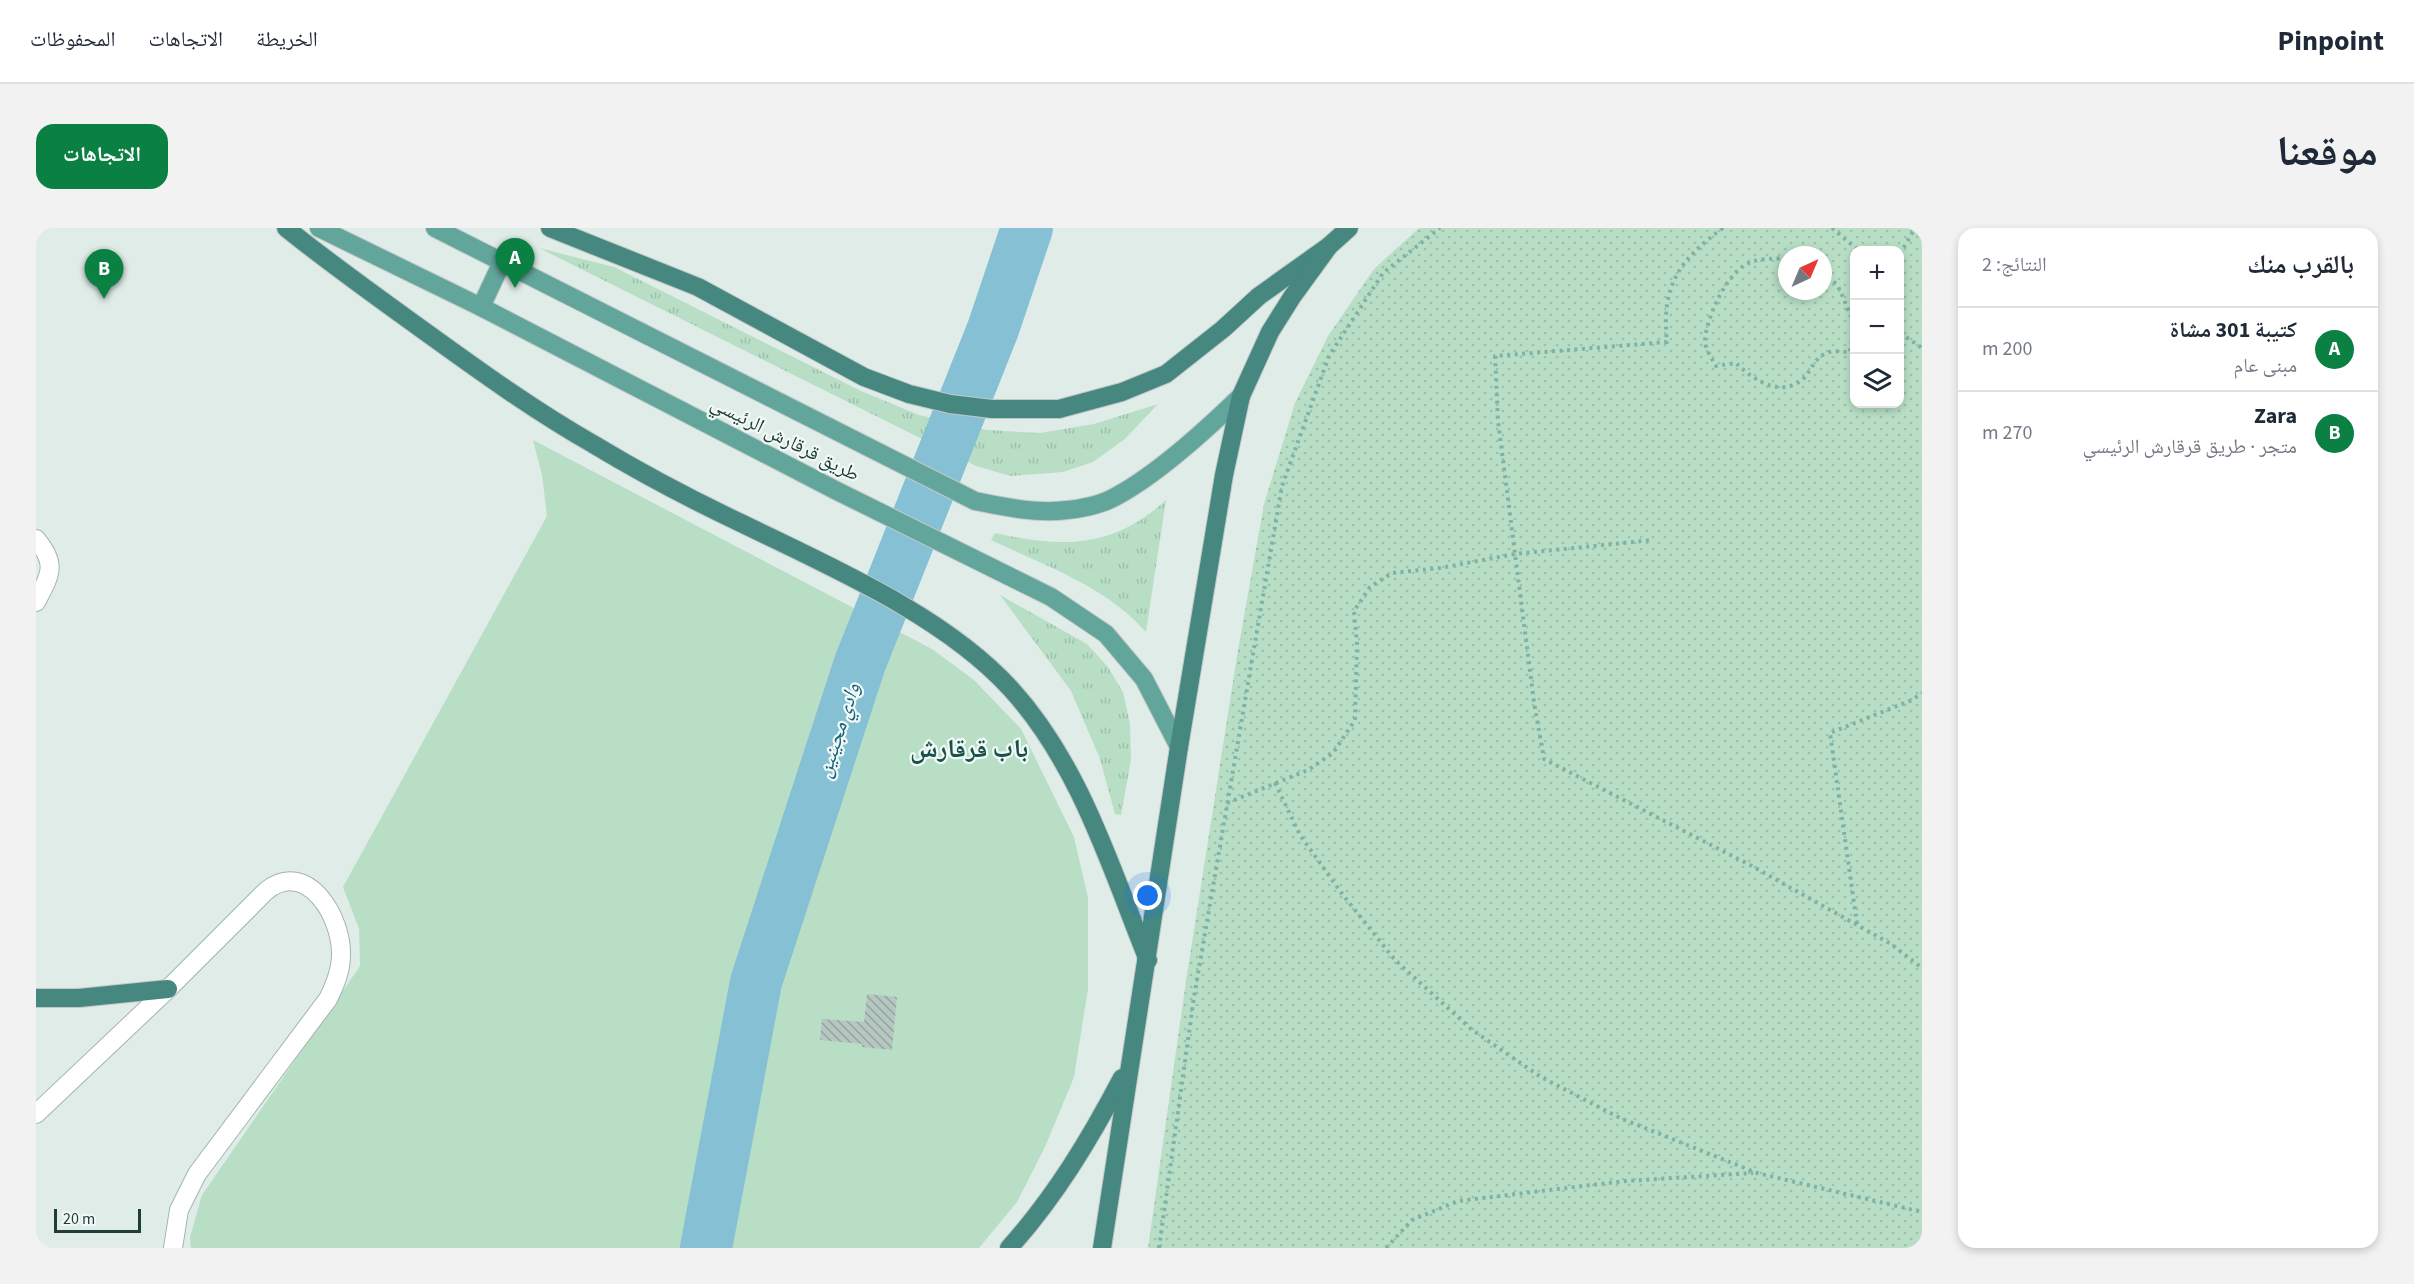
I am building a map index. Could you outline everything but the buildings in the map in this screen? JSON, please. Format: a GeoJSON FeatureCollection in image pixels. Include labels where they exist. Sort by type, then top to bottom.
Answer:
{"type":"FeatureCollection","features":[{"type":"Feature","properties":{"kind":"highway"},"geometry":{"type":"LineString","coordinates":[[286,228],[326,260],[506,390],[583,438],[741,523],[822,562],[928,622],[974,655],[1011,689],[1048,736],[1076,784],[1148,960]]}},
{"type":"Feature","properties":{"kind":"highway"},"geometry":{"type":"LineString","coordinates":[[550,228],[698,287],[864,377],[909,394],[950,404],[992,409],[1059,409],[1122,392],[1166,374],[1224,329],[1259,296],[1329,246],[1349,228]]}},
{"type":"Feature","properties":{"kind":"highway"},"geometry":{"type":"LineString","coordinates":[[1101,1248],[1128,1065],[1138,1023],[1148,960],[1179,747],[1224,475],[1241,396],[1270,332],[1329,246]]}},
{"type":"Feature","properties":{"kind":"highway"},"geometry":{"type":"LineString","coordinates":[[36,998],[79,998],[168,989]]}},
{"type":"Feature","properties":{"kind":"highway"},"geometry":{"type":"LineString","coordinates":[[1009,1248],[1036,1218],[1078,1157],[1128,1065]]}},
{"type":"Feature","properties":{"kind":"main road","name":"طريق قرقارش الرئيسي"},"geometry":{"type":"LineString","coordinates":[[319,228],[481,307],[837,491],[1052,597],[1106,634],[1144,679],[1179,747]]}},
{"type":"Feature","properties":{"kind":"main road","name":"طريق قرقارش الرئيسي"},"geometry":{"type":"LineString","coordinates":[[435,228],[975,501],[1022,510],[1066,511],[1110,500],[1167,460],[1212,424],[1241,396]]}},
{"type":"Feature","properties":{"kind":"main road"},"geometry":{"type":"LineString","coordinates":[[481,307],[502,262]]}},
{"type":"Feature","properties":{"kind":"street"},"geometry":{"type":"LineString","coordinates":[[36,539],[48,553],[50,575],[36,602]]}},
{"type":"Feature","properties":{"kind":"street"},"geometry":{"type":"LineString","coordinates":[[38,1108],[168,989],[266,891],[283,881],[304,883],[313,889],[330,911],[336,924],[341,954],[335,985],[328,999],[197,1174],[179,1210],[172,1248]]}},
{"type":"Feature","properties":{"kind":"path"},"geometry":{"type":"LineString","coordinates":[[1159,1248],[1194,997],[1282,486],[1329,356],[1383,273],[1440,228]]}},
{"type":"Feature","properties":{"kind":"path"},"geometry":{"type":"LineString","coordinates":[[1724,228],[1685,260],[1671,286],[1665,318],[1667,342],[1495,356],[1498,421],[1534,702],[1544,759],[1750,865],[1891,944],[1922,968]]}},
{"type":"Feature","properties":{"kind":"path"},"geometry":{"type":"LineString","coordinates":[[1832,228],[1853,246]]}},
{"type":"Feature","properties":{"kind":"path"},"geometry":{"type":"LineString","coordinates":[[1904,246],[1915,228]]}},
{"type":"Feature","properties":{"kind":"path"},"geometry":{"type":"LineString","coordinates":[[1778,258],[1743,265],[1729,280],[1710,317],[1705,343],[1716,366],[1736,363],[1747,375],[1767,385],[1789,388],[1805,377],[1815,361],[1827,352],[1850,352]]}},
{"type":"Feature","properties":{"kind":"path"},"geometry":{"type":"LineString","coordinates":[[1832,280],[1838,286],[1850,314]]}},
{"type":"Feature","properties":{"kind":"path"},"geometry":{"type":"LineString","coordinates":[[1904,336],[1922,348]]}},
{"type":"Feature","properties":{"kind":"path"},"geometry":{"type":"LineString","coordinates":[[1227,803],[1308,770],[1333,753],[1355,720],[1357,644],[1354,611],[1370,587],[1392,573],[1440,568],[1515,554],[1652,540]]}},
{"type":"Feature","properties":{"kind":"path"},"geometry":{"type":"LineString","coordinates":[[1857,925],[1830,734],[1912,700],[1922,693]]}},
{"type":"Feature","properties":{"kind":"path"},"geometry":{"type":"LineString","coordinates":[[1275,783],[1300,835],[1343,895],[1395,960],[1471,1029],[1541,1077],[1620,1118],[1757,1173],[1922,1212]]}},
{"type":"Feature","properties":{"kind":"path"},"geometry":{"type":"LineString","coordinates":[[1386,1248],[1412,1220],[1458,1201],[1625,1181],[1757,1173]]}},
{"type":"Feature","properties":{"kind":"green space"},"geometry":{"type":"Polygon","coordinates":[[[1419,228],[1922,228],[1922,1248],[1148,1248],[1186,981],[1237,656],[1264,504],[1295,403],[1328,336],[1374,269],[1419,228]]]}},
{"type":"Feature","properties":{"kind":"green space"},"geometry":{"type":"Polygon","coordinates":[[[539,248],[614,267],[861,391],[919,415],[987,430],[1040,433],[1094,424],[1158,404],[1125,439],[1093,462],[1063,472],[1010,476],[976,466],[539,248]]]}},
{"type":"Feature","properties":{"kind":"green space"},"geometry":{"type":"Polygon","coordinates":[[[533,440],[932,649],[974,680],[1021,729],[1074,837],[1088,898],[1088,989],[1074,1077],[1045,1147],[1017,1202],[979,1248],[191,1248],[190,1237],[202,1195],[360,966],[359,929],[343,887],[547,516],[542,475],[533,440]]]}},
{"type":"Feature","properties":{"kind":"green space"},"geometry":{"type":"Polygon","coordinates":[[[1166,500],[1146,632],[1113,602],[1074,578],[991,540],[995,533],[1042,541],[1064,542],[1106,536],[1146,516],[1166,500]]]}},
{"type":"Feature","properties":{"kind":"green space"},"geometry":{"type":"Polygon","coordinates":[[[1000,595],[1087,644],[1108,667],[1123,692],[1130,724],[1131,760],[1121,815],[1115,814],[1100,759],[1071,691],[1000,595]]]}},
{"type":"Feature","properties":{"kind":"waterway","name":"وادي مجينين"},"geometry":{"type":"LineString","coordinates":[[706,1248],[756,982],[860,663],[993,329],[1027,228]]}},
{"type":"Feature","properties":{"kind":"place","name":"كتيبة 301 مشاة"},"geometry":{"type":"Point","coordinates":[515,288]}},
{"type":"Feature","properties":{"kind":"place","name":"Zara"},"geometry":{"type":"Point","coordinates":[104,299]}},
{"type":"Feature","properties":{"kind":"district","name":"باب قرقارش"},"geometry":{"type":"Point","coordinates":[969,748]}}]}
